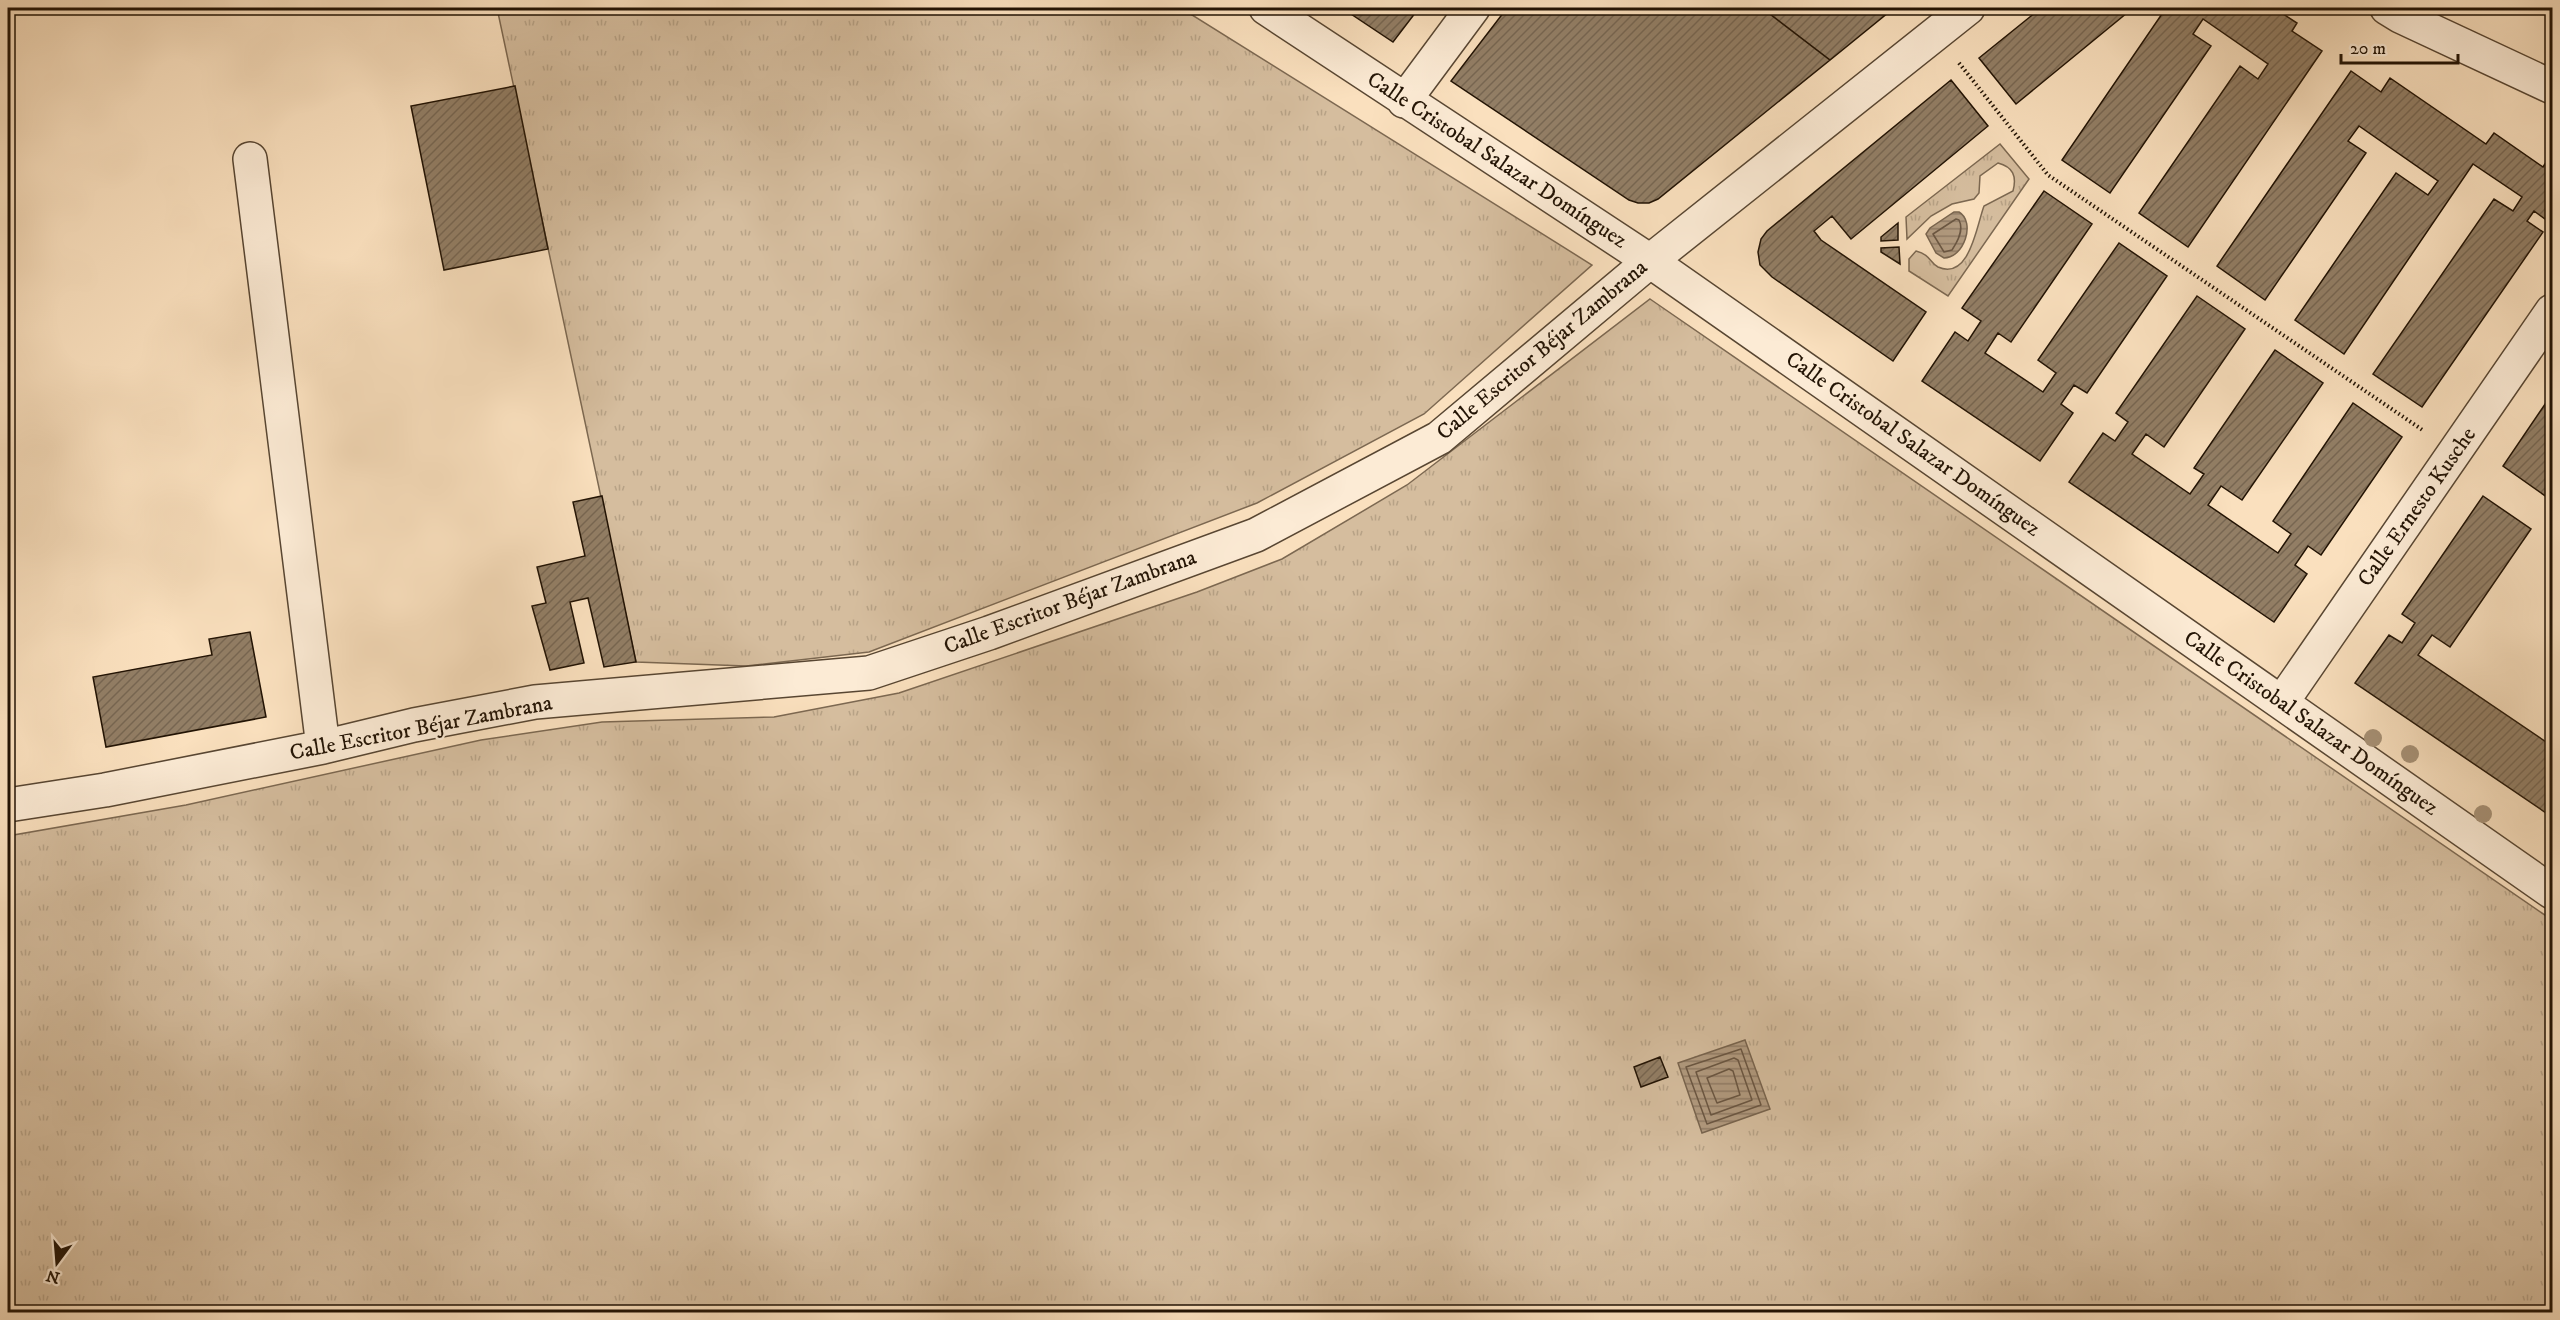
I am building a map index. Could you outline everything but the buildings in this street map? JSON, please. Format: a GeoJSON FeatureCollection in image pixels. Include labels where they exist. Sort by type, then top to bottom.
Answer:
{"type":"FeatureCollection","features":[{"type":"Feature","properties":{"kind":"street","name":"Calle Cristobal Salazar Domínguez"},"geometry":{"type":"LineString","coordinates":[[1266,8],[1650,261],[2553,892]]}},
{"type":"Feature","properties":{"kind":"street"},"geometry":{"type":"LineString","coordinates":[[1404,101],[1473,8]]}},
{"type":"Feature","properties":{"kind":"street","name":"Calle Escritor Béjar Zambrana"},"geometry":{"type":"LineString","coordinates":[[8,806],[105,790],[323,747],[414,725],[535,702],[869,673],[1000,629],[1256,535],[1439,438],[1650,261],[1968,8]]}},
{"type":"Feature","properties":{"kind":"street"},"geometry":{"type":"LineString","coordinates":[[2387,8],[2553,87]]}},
{"type":"Feature","properties":{"kind":"street"},"geometry":{"type":"LineString","coordinates":[[250,159],[323,747]]}},
{"type":"Feature","properties":{"kind":"street","name":"Calle Ernesto Kusche"},"geometry":{"type":"LineString","coordinates":[[2282,702],[2553,311]]}},
{"type":"Feature","properties":{"kind":"path"},"geometry":{"type":"LineString","coordinates":[[1965,69],[2048,175],[2412,422]]}},
{"type":"Feature","properties":{"kind":"green space"},"geometry":{"type":"Polygon","coordinates":[[[497,8],[1181,8],[1592,265],[1424,414],[1257,503],[869,652],[746,666],[636,662],[497,8]]]}},
{"type":"Feature","properties":{"kind":"green space"},"geometry":{"type":"Polygon","coordinates":[[[2000,144],[2029,179],[1948,296],[1909,271],[1909,259],[1916,251],[1924,254],[1938,267],[1949,269],[1958,266],[1965,259],[1975,237],[1984,206],[2013,191],[2013,173],[1998,163],[1980,176],[1979,193],[1974,199],[1952,204],[1931,216],[1907,239],[1906,217],[2000,144]]]}},
{"type":"Feature","properties":{"kind":"green space"},"geometry":{"type":"Polygon","coordinates":[[[1650,299],[2552,920],[2552,1312],[8,1312],[8,836],[186,805],[481,740],[602,722],[774,717],[899,693],[1197,592],[1282,559],[1407,485],[1650,299]]]}},
{"type":"Feature","properties":{"kind":"water"},"geometry":{"type":"Polygon","coordinates":[[[1954,212],[1959,212],[1964,217],[1967,231],[1962,246],[1957,252],[1944,258],[1936,253],[1926,234],[1930,228],[1954,212]]]}},
{"type":"Feature","properties":{"kind":"water"},"geometry":{"type":"Polygon","coordinates":[[[1745,1040],[1770,1109],[1702,1133],[1678,1063],[1745,1040]]]}}]}
